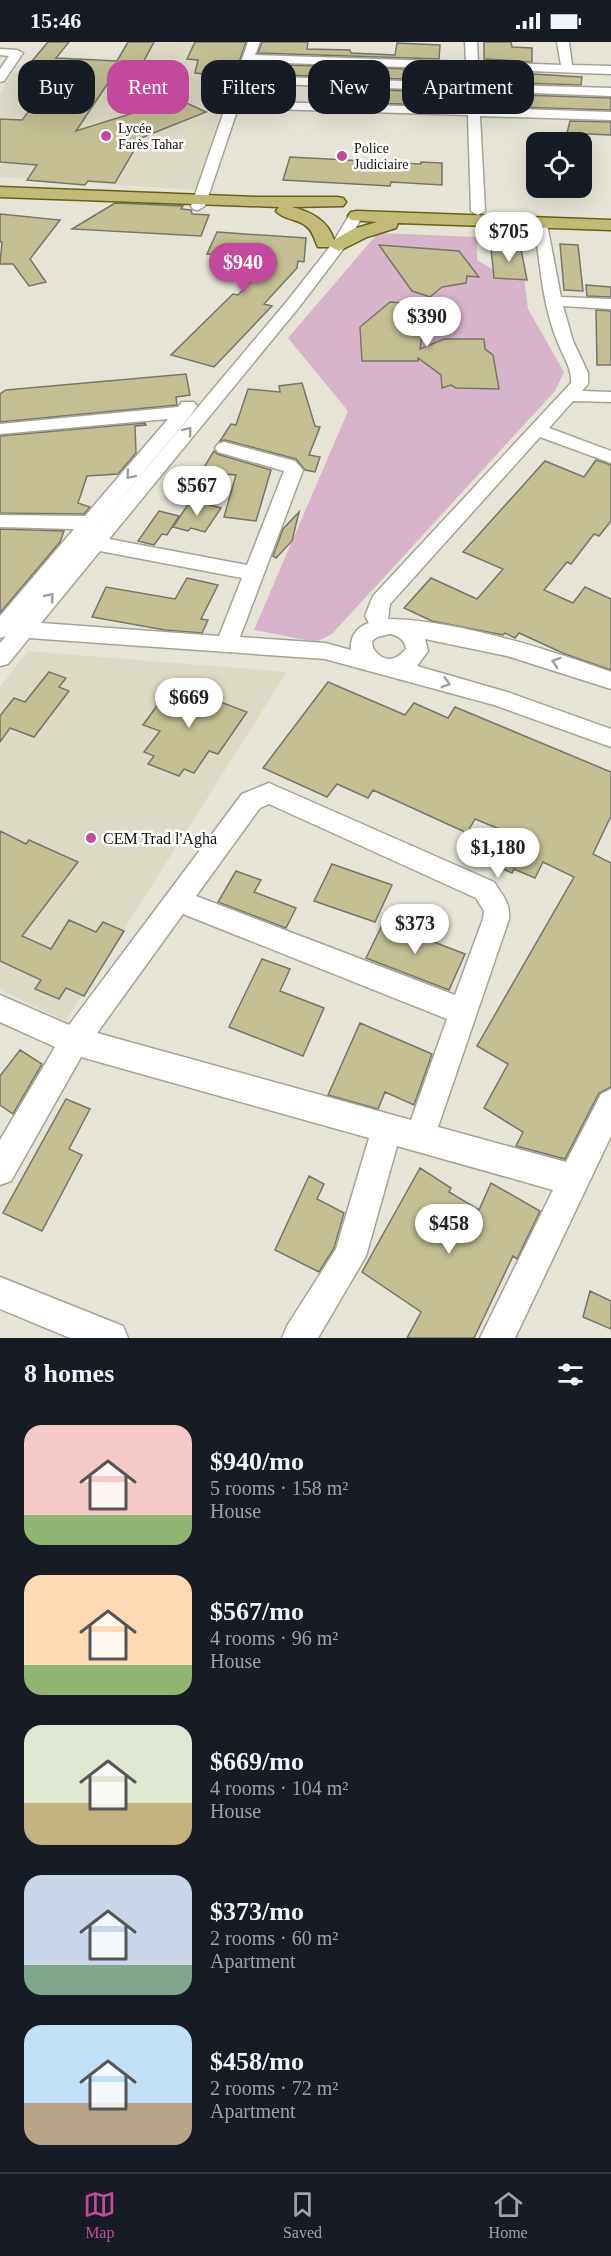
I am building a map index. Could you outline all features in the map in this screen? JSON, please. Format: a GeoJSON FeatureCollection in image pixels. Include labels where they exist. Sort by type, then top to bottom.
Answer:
{"type":"FeatureCollection","features":[{"type":"Feature","properties":{"kind":"main road"},"geometry":{"type":"LineString","coordinates":[[0,192],[541,222],[611,217]]}},
{"type":"Feature","properties":{"kind":"main road"},"geometry":{"type":"LineString","coordinates":[[0,198],[199,203],[285,211],[478,211],[584,220],[611,225]]}},
{"type":"Feature","properties":{"kind":"main road"},"geometry":{"type":"LineString","coordinates":[[285,211],[306,217],[316,223],[332,244],[360,233],[419,217]]}},
{"type":"Feature","properties":{"kind":"street"},"geometry":{"type":"LineString","coordinates":[[254,42],[248,58],[402,64]]}},
{"type":"Feature","properties":{"kind":"street"},"geometry":{"type":"LineString","coordinates":[[471,42],[471,60]]}},
{"type":"Feature","properties":{"kind":"street"},"geometry":{"type":"LineString","coordinates":[[563,42],[567,69]]}},
{"type":"Feature","properties":{"kind":"street"},"geometry":{"type":"LineString","coordinates":[[0,52],[19,47]]}},
{"type":"Feature","properties":{"kind":"street"},"geometry":{"type":"LineString","coordinates":[[0,78],[19,47]]}},
{"type":"Feature","properties":{"kind":"street"},"geometry":{"type":"LineString","coordinates":[[534,68],[611,70]]}},
{"type":"Feature","properties":{"kind":"street"},"geometry":{"type":"LineString","coordinates":[[583,69],[591,115]]}},
{"type":"Feature","properties":{"kind":"street"},"geometry":{"type":"LineString","coordinates":[[296,82],[402,85]]}},
{"type":"Feature","properties":{"kind":"street"},"geometry":{"type":"LineString","coordinates":[[534,89],[611,92]]}},
{"type":"Feature","properties":{"kind":"street"},"geometry":{"type":"LineString","coordinates":[[296,107],[611,123]]}},
{"type":"Feature","properties":{"kind":"street"},"geometry":{"type":"LineString","coordinates":[[199,203],[230,114]]}},
{"type":"Feature","properties":{"kind":"street"},"geometry":{"type":"LineString","coordinates":[[472,115],[611,116]]}},
{"type":"Feature","properties":{"kind":"street"},"geometry":{"type":"LineString","coordinates":[[472,115],[478,211]]}},
{"type":"Feature","properties":{"kind":"street"},"geometry":{"type":"LineString","coordinates":[[0,658],[287,312],[332,244],[346,212]]}},
{"type":"Feature","properties":{"kind":"street"},"geometry":{"type":"LineString","coordinates":[[384,628],[376,616],[380,601],[579,384],[580,376],[565,342],[555,301],[541,222]]}},
{"type":"Feature","properties":{"kind":"street"},"geometry":{"type":"LineString","coordinates":[[1,629],[184,412],[332,244]]}},
{"type":"Feature","properties":{"kind":"street"},"geometry":{"type":"LineString","coordinates":[[555,301],[611,304]]}},
{"type":"Feature","properties":{"kind":"street"},"geometry":{"type":"LineString","coordinates":[[568,396],[611,397]]}},
{"type":"Feature","properties":{"kind":"street"},"geometry":{"type":"LineString","coordinates":[[0,429],[184,412]]}},
{"type":"Feature","properties":{"kind":"street"},"geometry":{"type":"LineString","coordinates":[[537,430],[611,457]]}},
{"type":"Feature","properties":{"kind":"street"},"geometry":{"type":"LineString","coordinates":[[224,448],[288,465],[294,470],[226,645]]}},
{"type":"Feature","properties":{"kind":"street"},"geometry":{"type":"LineString","coordinates":[[0,522],[90,523]]}},
{"type":"Feature","properties":{"kind":"street"},"geometry":{"type":"LineString","coordinates":[[94,543],[253,573]]}},
{"type":"Feature","properties":{"kind":"street"},"geometry":{"type":"LineString","coordinates":[[326,651],[384,628],[414,637],[417,651],[408,663],[382,666],[363,654],[361,647],[366,634],[384,628],[480,640],[529,653],[611,681]]}},
{"type":"Feature","properties":{"kind":"street"},"geometry":{"type":"LineString","coordinates":[[1,629],[326,651],[499,698],[611,738]]}},
{"type":"Feature","properties":{"kind":"street"},"geometry":{"type":"LineString","coordinates":[[0,1170],[74,1041],[251,801],[269,793],[485,890],[497,909],[496,919],[420,1136]]}},
{"type":"Feature","properties":{"kind":"street"},"geometry":{"type":"LineString","coordinates":[[179,901],[464,1012]]}},
{"type":"Feature","properties":{"kind":"street"},"geometry":{"type":"LineString","coordinates":[[0,1008],[74,1041],[574,1180]]}},
{"type":"Feature","properties":{"kind":"street"},"geometry":{"type":"LineString","coordinates":[[496,1338],[611,1104]]}},
{"type":"Feature","properties":{"kind":"street"},"geometry":{"type":"LineString","coordinates":[[299,1338],[350,1256],[387,1127]]}},
{"type":"Feature","properties":{"kind":"street"},"geometry":{"type":"LineString","coordinates":[[0,1293],[111,1338]]}},
{"type":"Feature","properties":{"kind":"shaded area","name":"Lycée Farès Tahar"},"geometry":{"type":"Polygon","coordinates":[[[152,42],[244,42],[238,60],[201,60],[201,114],[220,114],[195,190],[0,177],[0,94],[14,71],[18,71],[18,114],[95,114],[95,71],[107,70],[107,114],[189,114],[189,60],[144,60],[152,42]]]}},
{"type":"Feature","properties":{"kind":"shaded area"},"geometry":{"type":"Polygon","coordinates":[[[378,233],[477,237],[477,260],[492,269],[523,270],[528,309],[564,372],[555,391],[332,634],[316,642],[254,630],[348,411],[288,338],[378,233]]]}},
{"type":"Feature","properties":{"kind":"shaded area","name":"CEM Trad l'Agha"},"geometry":{"type":"Polygon","coordinates":[[[28,651],[287,672],[66,1021],[0,990],[0,687],[28,651]]]}},
{"type":"Feature","properties":{"kind":"building"},"geometry":{"type":"Polygon","coordinates":[[[48,42],[69,42],[56,58],[107,61],[107,84],[95,102],[95,60],[33,60],[48,42]]]}},
{"type":"Feature","properties":{"kind":"building"},"geometry":{"type":"Polygon","coordinates":[[[128,42],[154,42],[144,60],[118,60],[128,42]]]}},
{"type":"Feature","properties":{"kind":"building"},"geometry":{"type":"Polygon","coordinates":[[[195,42],[246,42],[240,60],[201,60],[201,74],[195,73],[198,60],[187,59],[195,42]]]}},
{"type":"Feature","properties":{"kind":"building"},"geometry":{"type":"Polygon","coordinates":[[[262,42],[308,42],[307,49],[350,50],[351,53],[395,55],[397,43],[440,45],[439,59],[258,53],[262,42]]]}},
{"type":"Feature","properties":{"kind":"building"},"geometry":{"type":"Polygon","coordinates":[[[484,42],[511,42],[512,47],[532,48],[532,60],[484,59],[484,42]]]}},
{"type":"Feature","properties":{"kind":"building"},"geometry":{"type":"Polygon","coordinates":[[[296,65],[308,66],[308,76],[296,75],[296,65]]]}},
{"type":"Feature","properties":{"kind":"building"},"geometry":{"type":"Polygon","coordinates":[[[390,68],[402,69],[402,79],[390,79],[390,68]]]}},
{"type":"Feature","properties":{"kind":"building"},"geometry":{"type":"Polygon","coordinates":[[[534,74],[582,77],[581,85],[534,83],[534,74]]]}},
{"type":"Feature","properties":{"kind":"building"},"geometry":{"type":"Polygon","coordinates":[[[390,90],[402,91],[402,104],[390,104],[390,90]]]}},
{"type":"Feature","properties":{"kind":"building"},"geometry":{"type":"Polygon","coordinates":[[[534,95],[611,98],[611,110],[534,108],[534,95]]]}},
{"type":"Feature","properties":{"kind":"building"},"geometry":{"type":"Polygon","coordinates":[[[189,104],[201,110],[201,114],[121,146],[136,147],[115,183],[88,181],[85,185],[27,180],[37,165],[0,162],[0,119],[22,120],[27,114],[87,114],[76,131],[130,114],[189,114],[189,104]]]}},
{"type":"Feature","properties":{"kind":"building"},"geometry":{"type":"Polygon","coordinates":[[[570,121],[611,122],[611,135],[567,132],[570,121]]]}},
{"type":"Feature","properties":{"kind":"building"},"geometry":{"type":"Polygon","coordinates":[[[290,157],[421,164],[421,162],[442,163],[442,185],[391,182],[390,186],[283,180],[290,157]]]}},
{"type":"Feature","properties":{"kind":"building"},"geometry":{"type":"Polygon","coordinates":[[[115,203],[183,206],[181,209],[191,210],[192,214],[209,215],[201,236],[72,229],[115,203]]]}},
{"type":"Feature","properties":{"kind":"building"},"geometry":{"type":"Polygon","coordinates":[[[0,214],[60,220],[30,259],[46,282],[29,286],[13,264],[0,264],[2,242],[0,242],[0,214]]]}},
{"type":"Feature","properties":{"kind":"building"},"geometry":{"type":"Polygon","coordinates":[[[217,232],[306,238],[304,262],[298,261],[297,268],[264,304],[272,306],[214,367],[171,355],[233,294],[238,295],[272,259],[207,254],[217,232]]]}},
{"type":"Feature","properties":{"kind":"building"},"geometry":{"type":"Polygon","coordinates":[[[503,244],[520,244],[527,280],[494,278],[491,248],[504,248],[503,244]]]}},
{"type":"Feature","properties":{"kind":"building"},"geometry":{"type":"Polygon","coordinates":[[[560,244],[578,245],[583,291],[564,290],[560,244]]]}},
{"type":"Feature","properties":{"kind":"building"},"geometry":{"type":"Polygon","coordinates":[[[379,245],[459,251],[479,277],[467,276],[466,283],[442,287],[430,297],[412,291],[379,245]]]}},
{"type":"Feature","properties":{"kind":"building"},"geometry":{"type":"Polygon","coordinates":[[[586,285],[611,287],[611,297],[587,296],[586,285]]]}},
{"type":"Feature","properties":{"kind":"building"},"geometry":{"type":"Polygon","coordinates":[[[390,302],[427,305],[420,349],[444,339],[484,339],[485,349],[493,355],[499,389],[456,388],[451,385],[442,388],[441,375],[418,358],[418,361],[362,361],[360,327],[390,302]]]}},
{"type":"Feature","properties":{"kind":"building"},"geometry":{"type":"Polygon","coordinates":[[[596,310],[611,311],[611,365],[597,365],[596,310]]]}},
{"type":"Feature","properties":{"kind":"building"},"geometry":{"type":"Polygon","coordinates":[[[186,374],[190,395],[176,397],[177,405],[0,422],[0,394],[6,390],[186,374]]]}},
{"type":"Feature","properties":{"kind":"building"},"geometry":{"type":"Polygon","coordinates":[[[302,383],[315,426],[320,427],[309,455],[320,457],[315,472],[305,470],[296,459],[225,440],[220,441],[231,424],[236,425],[248,389],[280,392],[279,386],[302,383]]]}},
{"type":"Feature","properties":{"kind":"building"},"geometry":{"type":"Polygon","coordinates":[[[145,423],[146,425],[135,426],[136,453],[118,474],[87,476],[78,503],[90,507],[84,514],[0,513],[0,436],[145,423]]]}},
{"type":"Feature","properties":{"kind":"building"},"geometry":{"type":"Polygon","coordinates":[[[214,451],[217,454],[271,470],[256,521],[224,517],[236,475],[201,472],[214,451]]]}},
{"type":"Feature","properties":{"kind":"building"},"geometry":{"type":"Polygon","coordinates":[[[596,460],[611,465],[611,521],[599,536],[594,534],[571,564],[567,562],[544,590],[573,603],[585,587],[611,599],[611,670],[565,654],[519,633],[515,638],[505,633],[503,635],[432,621],[404,608],[431,578],[477,599],[503,569],[463,552],[545,461],[584,477],[596,460]]]}},
{"type":"Feature","properties":{"kind":"building"},"geometry":{"type":"Polygon","coordinates":[[[191,500],[221,508],[205,532],[173,527],[191,500]]]}},
{"type":"Feature","properties":{"kind":"building"},"geometry":{"type":"Polygon","coordinates":[[[159,511],[179,516],[167,535],[162,534],[154,545],[138,541],[159,511]]]}},
{"type":"Feature","properties":{"kind":"building"},"geometry":{"type":"Polygon","coordinates":[[[299,512],[292,541],[276,558],[273,556],[283,529],[299,512]]]}},
{"type":"Feature","properties":{"kind":"building"},"geometry":{"type":"Polygon","coordinates":[[[0,529],[64,531],[60,542],[0,613],[0,529]]]}},
{"type":"Feature","properties":{"kind":"building"},"geometry":{"type":"Polygon","coordinates":[[[187,578],[218,585],[201,619],[208,620],[202,633],[165,630],[92,617],[106,587],[175,599],[187,578]]]}},
{"type":"Feature","properties":{"kind":"building"},"geometry":{"type":"Polygon","coordinates":[[[49,672],[66,678],[59,687],[69,691],[34,737],[10,728],[0,742],[0,716],[14,698],[25,702],[49,672]]]}},
{"type":"Feature","properties":{"kind":"building"},"geometry":{"type":"Polygon","coordinates":[[[328,682],[405,715],[414,703],[448,718],[455,707],[611,772],[611,816],[593,854],[611,863],[611,1087],[599,1093],[565,1159],[516,1146],[523,1132],[484,1108],[508,1064],[477,1046],[574,877],[543,862],[535,878],[514,869],[512,873],[488,862],[504,831],[475,819],[467,833],[373,790],[368,798],[337,784],[327,797],[263,768],[328,682]]]}},
{"type":"Feature","properties":{"kind":"building"},"geometry":{"type":"Polygon","coordinates":[[[173,684],[247,712],[218,754],[209,751],[194,773],[184,769],[179,776],[148,764],[154,756],[144,752],[160,731],[143,725],[173,684]]]}},
{"type":"Feature","properties":{"kind":"building"},"geometry":{"type":"Polygon","coordinates":[[[0,831],[26,844],[29,840],[78,862],[22,936],[51,949],[69,920],[96,932],[103,922],[124,931],[84,996],[66,988],[59,999],[35,989],[41,980],[0,961],[0,831]]]}},
{"type":"Feature","properties":{"kind":"building"},"geometry":{"type":"Polygon","coordinates":[[[332,864],[392,885],[375,922],[314,901],[332,864]]]}},
{"type":"Feature","properties":{"kind":"building"},"geometry":{"type":"Polygon","coordinates":[[[236,871],[261,880],[254,892],[296,908],[286,928],[218,902],[236,871]]]}},
{"type":"Feature","properties":{"kind":"building"},"geometry":{"type":"Polygon","coordinates":[[[386,917],[402,924],[400,929],[465,954],[449,990],[366,958],[386,917]]]}},
{"type":"Feature","properties":{"kind":"building"},"geometry":{"type":"Polygon","coordinates":[[[262,959],[290,969],[280,991],[324,1008],[303,1056],[229,1027],[262,959]]]}},
{"type":"Feature","properties":{"kind":"building"},"geometry":{"type":"Polygon","coordinates":[[[360,1023],[432,1054],[414,1105],[385,1092],[378,1109],[328,1095],[360,1023]]]}},
{"type":"Feature","properties":{"kind":"building"},"geometry":{"type":"Polygon","coordinates":[[[20,1050],[42,1064],[13,1114],[0,1105],[0,1076],[20,1050]]]}},
{"type":"Feature","properties":{"kind":"building"},"geometry":{"type":"Polygon","coordinates":[[[66,1099],[90,1109],[69,1149],[82,1155],[42,1231],[3,1213],[66,1099]]]}},
{"type":"Feature","properties":{"kind":"building"},"geometry":{"type":"Polygon","coordinates":[[[420,1168],[451,1188],[449,1192],[479,1210],[491,1183],[540,1211],[517,1259],[513,1256],[474,1338],[407,1338],[421,1312],[362,1272],[420,1168]]]}},
{"type":"Feature","properties":{"kind":"building"},"geometry":{"type":"Polygon","coordinates":[[[309,1176],[324,1184],[317,1199],[344,1213],[334,1248],[319,1272],[275,1250],[309,1176]]]}},
{"type":"Feature","properties":{"kind":"building"},"geometry":{"type":"Polygon","coordinates":[[[590,1291],[611,1301],[611,1329],[583,1317],[590,1291]]]}},
{"type":"Feature","properties":{"kind":"place","name":"Lycée Farès Tahar"},"geometry":{"type":"Point","coordinates":[106,136]}},
{"type":"Feature","properties":{"kind":"place","name":"Police Judiciaire"},"geometry":{"type":"Point","coordinates":[342,156]}},
{"type":"Feature","properties":{"kind":"place","name":"CEM Trad l'Agha"},"geometry":{"type":"Point","coordinates":[91,838]}}]}
